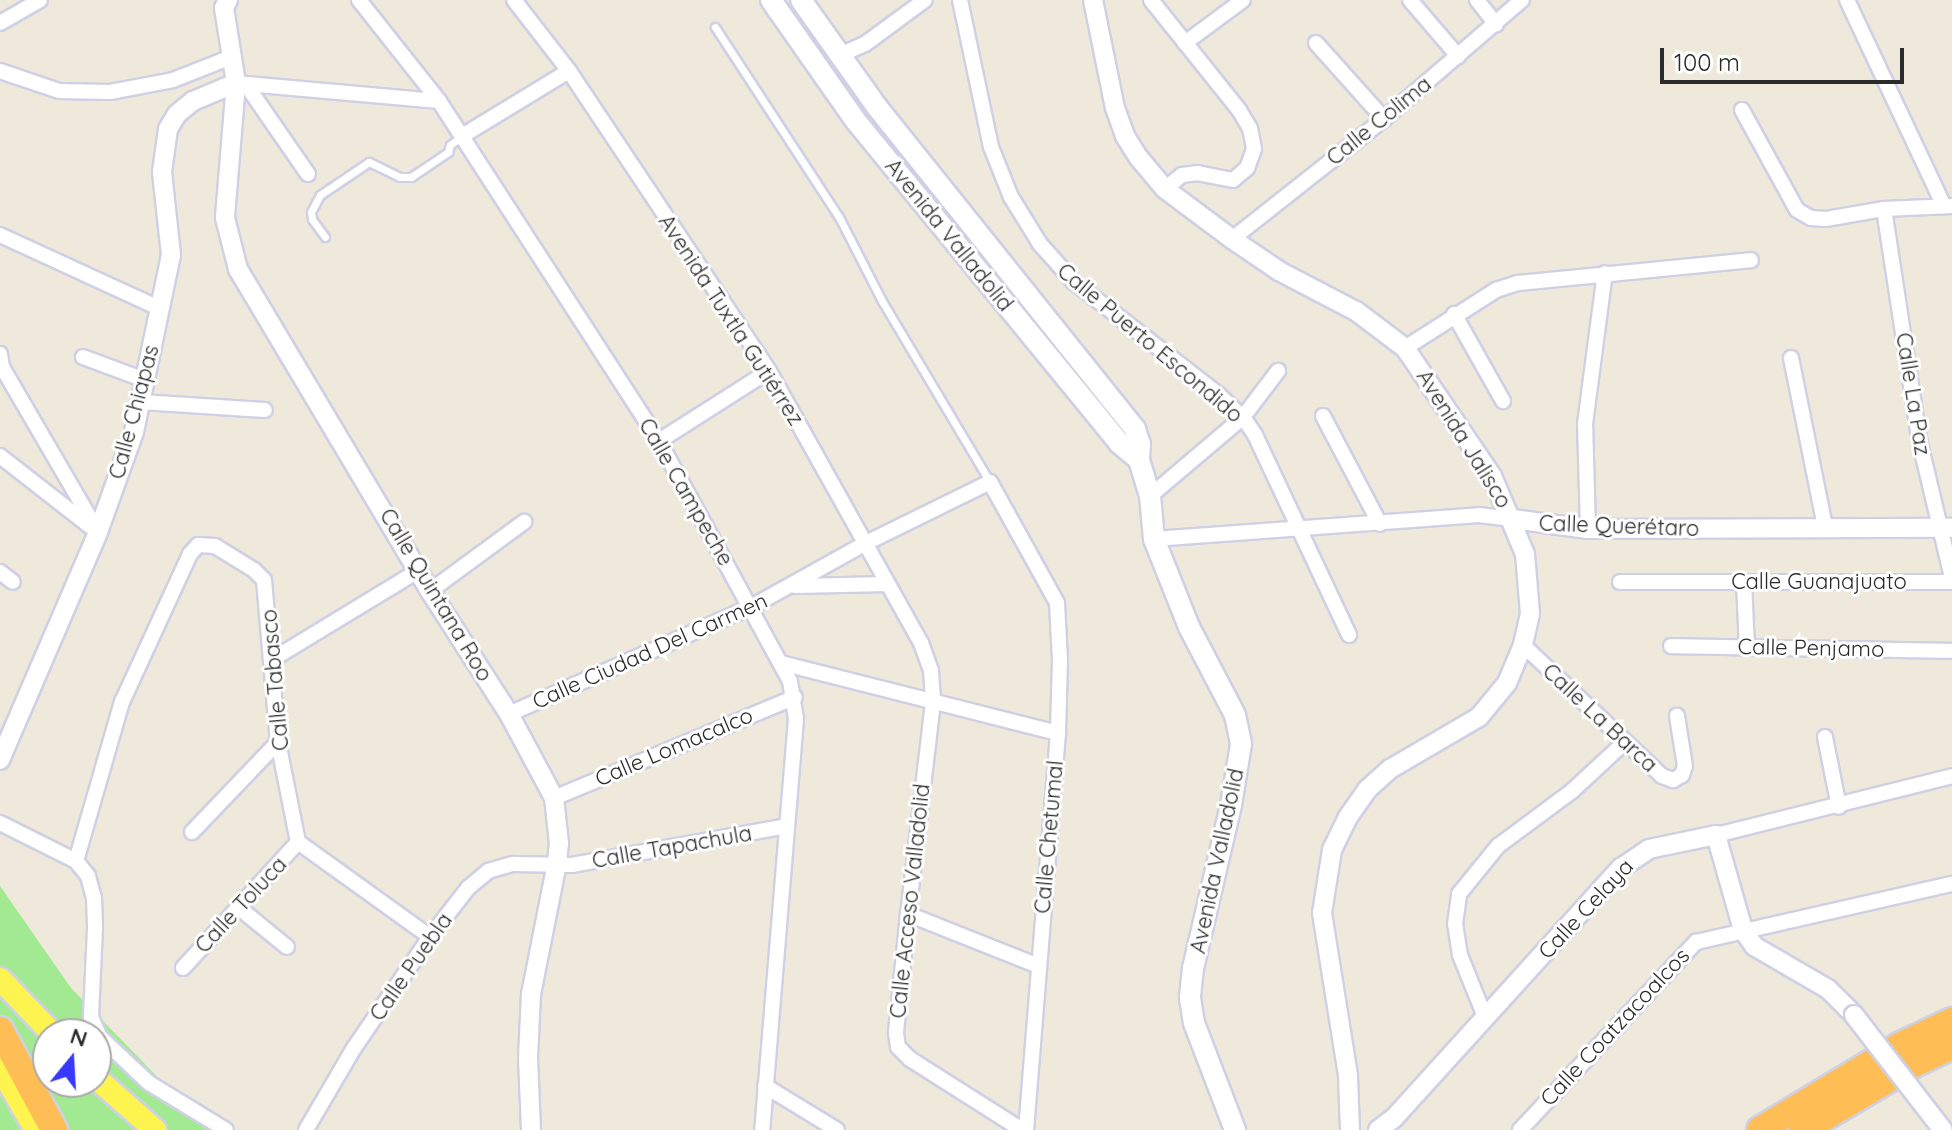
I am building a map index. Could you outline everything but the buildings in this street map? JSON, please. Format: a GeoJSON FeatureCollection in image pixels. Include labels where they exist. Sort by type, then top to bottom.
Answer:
{"type":"FeatureCollection","features":[{"type":"Feature","properties":{"kind":"highway"},"geometry":{"type":"LineString","coordinates":[[1760,1130],[1899,1046],[1952,1021]]}},
{"type":"Feature","properties":{"kind":"highway"},"geometry":{"type":"LineString","coordinates":[[0,1030],[54,1130]]}},
{"type":"Feature","properties":{"kind":"highway"},"geometry":{"type":"LineString","coordinates":[[1803,1130],[1914,1064],[1952,1046]]}},
{"type":"Feature","properties":{"kind":"main road","name":"Avenida Valladolid"},"geometry":{"type":"LineString","coordinates":[[771,0],[855,120],[1119,443],[1139,460]]}},
{"type":"Feature","properties":{"kind":"main road","name":"Avenida Valladolid"},"geometry":{"type":"LineString","coordinates":[[801,0],[877,107],[1135,429],[1140,444],[1139,460],[1150,496],[1154,539],[1179,605],[1235,715],[1241,744],[1231,805],[1193,968],[1190,998],[1194,1023],[1235,1130]]}},
{"type":"Feature","properties":{"kind":"main road"},"geometry":{"type":"LineString","coordinates":[[0,979],[38,1018]]}},
{"type":"Feature","properties":{"kind":"main road"},"geometry":{"type":"LineString","coordinates":[[0,1068],[36,1130]]}},
{"type":"Feature","properties":{"kind":"main road"},"geometry":{"type":"LineString","coordinates":[[112,1092],[155,1130]]}},
{"type":"Feature","properties":{"kind":"street"},"geometry":{"type":"LineString","coordinates":[[0,23],[40,0]]}},
{"type":"Feature","properties":{"kind":"street","name":"Calle Campeche"},"geometry":{"type":"LineString","coordinates":[[359,0],[439,101],[659,441],[781,663],[795,697],[796,719],[762,1130]]}},
{"type":"Feature","properties":{"kind":"street","name":"Avenida Tuxtla Gutiérrez"},"geometry":{"type":"LineString","coordinates":[[514,0],[569,71],[769,371],[921,643],[931,671],[933,702]]}},
{"type":"Feature","properties":{"kind":"street"},"geometry":{"type":"LineString","coordinates":[[840,55],[865,44],[925,0]]}},
{"type":"Feature","properties":{"kind":"street","name":"Calle Puerto Escondido"},"geometry":{"type":"LineString","coordinates":[[960,0],[1000,175],[1040,244],[1074,282],[1243,417],[1255,435],[1296,528],[1349,635]]}},
{"type":"Feature","properties":{"kind":"street","name":"Avenida Jalisco"},"geometry":{"type":"LineString","coordinates":[[1093,0],[1115,108],[1125,136],[1165,189],[1279,271],[1356,311],[1405,348],[1427,376],[1492,476],[1513,519],[1530,580],[1530,614],[1523,645],[1507,683],[1495,701],[1479,717],[1390,769],[1367,790],[1348,817],[1332,850],[1322,913],[1348,1076],[1350,1130]]}},
{"type":"Feature","properties":{"kind":"street"},"geometry":{"type":"LineString","coordinates":[[1151,0],[1239,110],[1250,128],[1254,149],[1247,168],[1233,180],[1198,173],[1182,175],[1165,189]]}},
{"type":"Feature","properties":{"kind":"street"},"geometry":{"type":"LineString","coordinates":[[1185,43],[1243,0]]}},
{"type":"Feature","properties":{"kind":"street"},"geometry":{"type":"LineString","coordinates":[[1410,0],[1458,56]]}},
{"type":"Feature","properties":{"kind":"street"},"geometry":{"type":"LineString","coordinates":[[1477,0],[1496,24]]}},
{"type":"Feature","properties":{"kind":"street","name":"Calle Colima"},"geometry":{"type":"LineString","coordinates":[[1232,239],[1384,119],[1522,0]]}},
{"type":"Feature","properties":{"kind":"street"},"geometry":{"type":"LineString","coordinates":[[1742,110],[1797,210],[1811,218],[1826,219],[1884,209],[1948,206],[1847,0]]}},
{"type":"Feature","properties":{"kind":"street","name":"Calle Quintana Roo"},"geometry":{"type":"LineString","coordinates":[[225,3],[231,57],[241,84],[225,218],[234,259],[421,569],[430,591],[509,714],[554,798],[559,843],[557,863],[531,994],[528,1058],[531,1130]]}},
{"type":"Feature","properties":{"kind":"street"},"geometry":{"type":"LineString","coordinates":[[1316,43],[1384,119]]}},
{"type":"Feature","properties":{"kind":"street"},"geometry":{"type":"LineString","coordinates":[[0,71],[59,91],[110,92],[173,80],[231,57]]}},
{"type":"Feature","properties":{"kind":"street"},"geometry":{"type":"LineString","coordinates":[[462,136],[569,71]]}},
{"type":"Feature","properties":{"kind":"street"},"geometry":{"type":"LineString","coordinates":[[241,84],[439,101]]}},
{"type":"Feature","properties":{"kind":"street"},"geometry":{"type":"LineString","coordinates":[[241,84],[308,174]]}},
{"type":"Feature","properties":{"kind":"street","name":"Calle Chiapas"},"geometry":{"type":"LineString","coordinates":[[0,760],[98,532],[141,402],[171,255],[162,172],[168,129],[177,114],[193,101],[241,84]]}},
{"type":"Feature","properties":{"kind":"street","name":"Calle La Paz"},"geometry":{"type":"LineString","coordinates":[[1884,209],[1919,439],[1947,528],[1952,579]]}},
{"type":"Feature","properties":{"kind":"street"},"geometry":{"type":"LineString","coordinates":[[0,235],[161,309]]}},
{"type":"Feature","properties":{"kind":"street"},"geometry":{"type":"LineString","coordinates":[[1405,348],[1454,314],[1496,290],[1518,283],[1751,260]]}},
{"type":"Feature","properties":{"kind":"street"},"geometry":{"type":"LineString","coordinates":[[1588,529],[1585,424],[1605,273]]}},
{"type":"Feature","properties":{"kind":"street"},"geometry":{"type":"LineString","coordinates":[[1454,314],[1503,401]]}},
{"type":"Feature","properties":{"kind":"street"},"geometry":{"type":"LineString","coordinates":[[0,354],[2,367],[98,532]]}},
{"type":"Feature","properties":{"kind":"street"},"geometry":{"type":"LineString","coordinates":[[83,357],[145,380]]}},
{"type":"Feature","properties":{"kind":"street"},"geometry":{"type":"LineString","coordinates":[[1791,358],[1825,527]]}},
{"type":"Feature","properties":{"kind":"street"},"geometry":{"type":"LineString","coordinates":[[659,441],[769,371]]}},
{"type":"Feature","properties":{"kind":"street"},"geometry":{"type":"LineString","coordinates":[[1150,496],[1243,417],[1278,371]]}},
{"type":"Feature","properties":{"kind":"street"},"geometry":{"type":"LineString","coordinates":[[141,402],[265,410]]}},
{"type":"Feature","properties":{"kind":"street"},"geometry":{"type":"LineString","coordinates":[[1323,416],[1380,524]]}},
{"type":"Feature","properties":{"kind":"street"},"geometry":{"type":"LineString","coordinates":[[0,456],[98,532]]}},
{"type":"Feature","properties":{"kind":"street"},"geometry":{"type":"LineString","coordinates":[[990,482],[1057,603],[1060,660],[1058,733]]}},
{"type":"Feature","properties":{"kind":"street","name":"Calle Ciudad Del Carmen"},"geometry":{"type":"LineString","coordinates":[[509,714],[751,607],[864,544],[990,482]]}},
{"type":"Feature","properties":{"kind":"street","name":"Calle Querétaro"},"geometry":{"type":"LineString","coordinates":[[1154,539],[1479,515],[1588,529],[1947,528]]}},
{"type":"Feature","properties":{"kind":"street"},"geometry":{"type":"LineString","coordinates":[[430,591],[524,522]]}},
{"type":"Feature","properties":{"kind":"street","name":"Calle Tabasco"},"geometry":{"type":"LineString","coordinates":[[76,861],[122,702],[190,554],[198,545],[215,546],[254,570],[264,580],[278,742],[298,842]]}},
{"type":"Feature","properties":{"kind":"street"},"geometry":{"type":"LineString","coordinates":[[273,659],[421,569]]}},
{"type":"Feature","properties":{"kind":"street"},"geometry":{"type":"LineString","coordinates":[[0,572],[13,582]]}},
{"type":"Feature","properties":{"kind":"street","name":"Calle Guanajuato"},"geometry":{"type":"LineString","coordinates":[[1620,582],[1952,579]]}},
{"type":"Feature","properties":{"kind":"street"},"geometry":{"type":"LineString","coordinates":[[1744,582],[1747,647]]}},
{"type":"Feature","properties":{"kind":"street"},"geometry":{"type":"LineString","coordinates":[[790,586],[888,584]]}},
{"type":"Feature","properties":{"kind":"street","name":"Calle La Barca"},"geometry":{"type":"LineString","coordinates":[[1523,645],[1662,776],[1673,780],[1682,775],[1685,766],[1677,716]]}},
{"type":"Feature","properties":{"kind":"street","name":"Calle Penjamo"},"geometry":{"type":"LineString","coordinates":[[1671,646],[1952,651]]}},
{"type":"Feature","properties":{"kind":"street","name":"Calle Chetumal"},"geometry":{"type":"LineString","coordinates":[[781,663],[1058,733],[1024,1130]]}},
{"type":"Feature","properties":{"kind":"street","name":"Calle Lomacalco"},"geometry":{"type":"LineString","coordinates":[[554,798],[795,697]]}},
{"type":"Feature","properties":{"kind":"street","name":"Calle Acceso Valladolid"},"geometry":{"type":"LineString","coordinates":[[933,702],[908,914],[896,1033],[898,1047],[910,1059],[1024,1130]]}},
{"type":"Feature","properties":{"kind":"street"},"geometry":{"type":"LineString","coordinates":[[1825,737],[1839,807]]}},
{"type":"Feature","properties":{"kind":"street"},"geometry":{"type":"LineString","coordinates":[[192,832],[278,742]]}},
{"type":"Feature","properties":{"kind":"street"},"geometry":{"type":"LineString","coordinates":[[1485,1017],[1460,955],[1455,924],[1459,894],[1498,846],[1572,791],[1625,742]]}},
{"type":"Feature","properties":{"kind":"street","name":"Calle Celaya"},"geometry":{"type":"LineString","coordinates":[[1378,1130],[1394,1118],[1634,857],[1649,849],[1839,807],[1952,776]]}},
{"type":"Feature","properties":{"kind":"street"},"geometry":{"type":"LineString","coordinates":[[0,823],[76,861],[88,876],[94,898],[91,1017],[100,1037],[149,1083],[226,1130]]}},
{"type":"Feature","properties":{"kind":"street","name":"Calle Tapachula"},"geometry":{"type":"LineString","coordinates":[[557,863],[572,865],[786,826]]}},
{"type":"Feature","properties":{"kind":"street"},"geometry":{"type":"LineString","coordinates":[[1716,835],[1743,930],[1754,946],[1828,989],[1854,1015],[1943,1130]]}},
{"type":"Feature","properties":{"kind":"street"},"geometry":{"type":"LineString","coordinates":[[298,842],[430,937]]}},
{"type":"Feature","properties":{"kind":"street","name":"Calle Toluca"},"geometry":{"type":"LineString","coordinates":[[183,968],[298,842]]}},
{"type":"Feature","properties":{"kind":"street","name":"Calle Puebla"},"geometry":{"type":"LineString","coordinates":[[306,1130],[354,1048],[430,937],[468,888],[488,871],[513,864],[557,863]]}},
{"type":"Feature","properties":{"kind":"street","name":"Calle Coatzacoalcos"},"geometry":{"type":"LineString","coordinates":[[1520,1130],[1684,952],[1710,936],[1952,884]]}},
{"type":"Feature","properties":{"kind":"street"},"geometry":{"type":"LineString","coordinates":[[238,907],[287,947]]}},
{"type":"Feature","properties":{"kind":"street"},"geometry":{"type":"LineString","coordinates":[[908,914],[1039,966]]}},
{"type":"Feature","properties":{"kind":"street"},"geometry":{"type":"LineString","coordinates":[[765,1086],[837,1130]]}},
{"type":"Feature","properties":{"kind":"lane"},"geometry":{"type":"LineString","coordinates":[[715,27],[839,217],[882,301],[990,482]]}},
{"type":"Feature","properties":{"kind":"lane"},"geometry":{"type":"LineString","coordinates":[[325,237],[312,219],[311,212],[320,195],[369,162],[400,177],[411,177],[448,152],[450,145],[462,136]]}},
{"type":"Feature","properties":{"kind":"green space"},"geometry":{"type":"Polygon","coordinates":[[[0,886],[71,988],[100,1018],[32,1018],[32,1098],[112,1098],[112,1030],[209,1130],[0,1130],[0,886]]]}}]}
